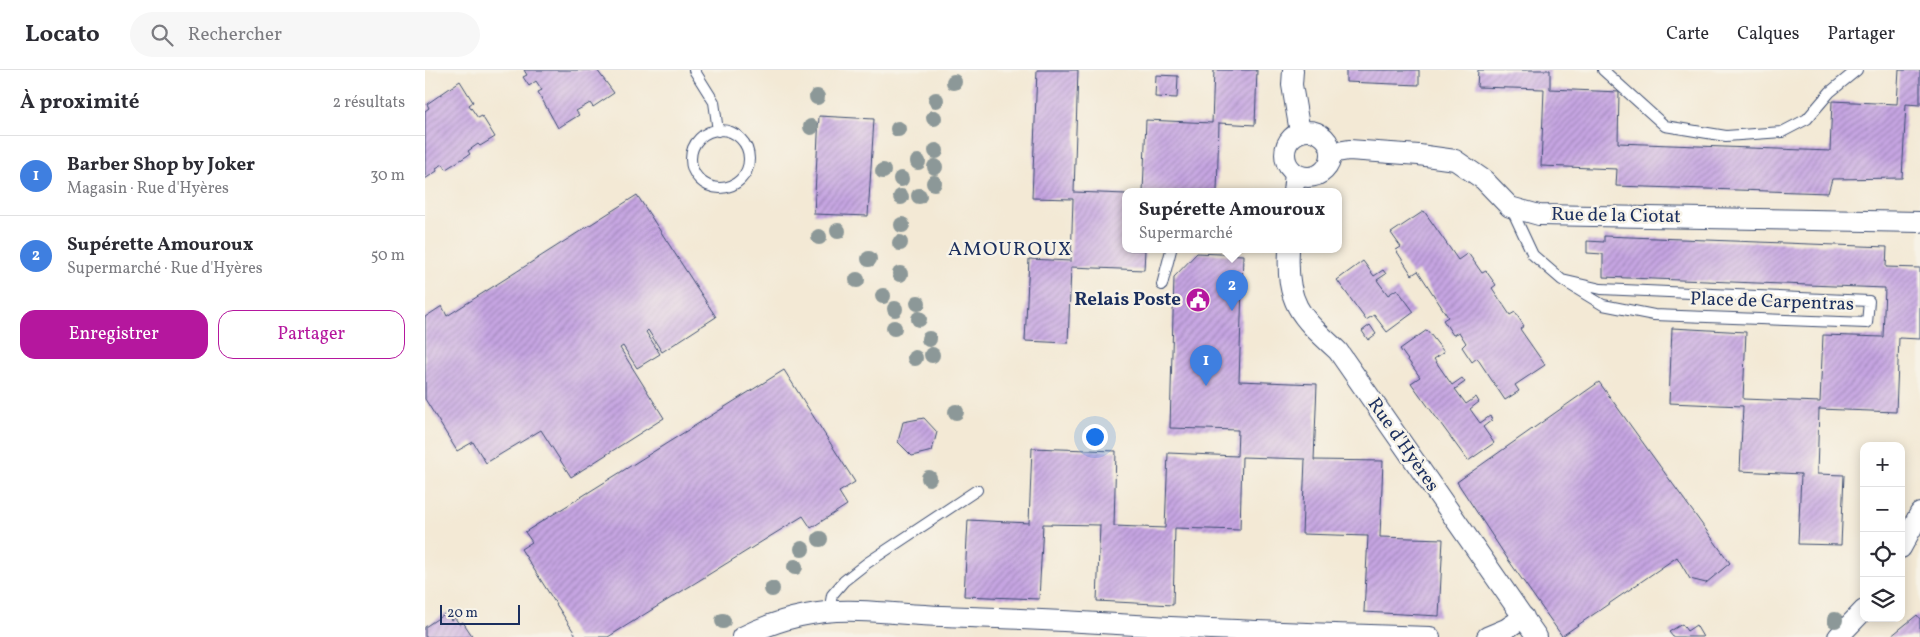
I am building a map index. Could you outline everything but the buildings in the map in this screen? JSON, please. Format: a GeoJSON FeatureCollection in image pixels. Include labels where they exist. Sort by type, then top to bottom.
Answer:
{"type":"FeatureCollection","features":[{"type":"Feature","properties":{"kind":"street"},"geometry":{"type":"LineString","coordinates":[[1293,70],[1292,85],[1300,132]]}},
{"type":"Feature","properties":{"kind":"street"},"geometry":{"type":"LineString","coordinates":[[1307,130],[1321,134],[1326,139],[1331,153],[1327,166],[1316,175],[1294,183],[1287,164],[1285,151],[1290,140],[1300,132],[1307,130]]}},
{"type":"Feature","properties":{"kind":"street"},"geometry":{"type":"LineString","coordinates":[[1331,153],[1349,150],[1419,155],[1455,160],[1484,180],[1510,207]]}},
{"type":"Feature","properties":{"kind":"street","name":"Rue de la Ciotat"},"geometry":{"type":"LineString","coordinates":[[1510,207],[1539,215],[1920,222]]}},
{"type":"Feature","properties":{"kind":"street","name":"Rue d'Hyères"},"geometry":{"type":"LineString","coordinates":[[1289,253],[1288,270],[1291,293],[1300,313],[1338,351],[1537,637]]}},
{"type":"Feature","properties":{"kind":"street"},"geometry":{"type":"LineString","coordinates":[[1905,541],[1920,513]]}},
{"type":"Feature","properties":{"kind":"street"},"geometry":{"type":"LineString","coordinates":[[742,637],[763,627],[795,617],[829,612],[858,611],[901,615],[1034,619],[1253,634],[1430,637]]}},
{"type":"Feature","properties":{"kind":"street"},"geometry":{"type":"LineString","coordinates":[[1838,637],[1860,614]]}},
{"type":"Feature","properties":{"kind":"street"},"geometry":{"type":"LineString","coordinates":[[1487,637],[1506,629],[1523,617]]}},
{"type":"Feature","properties":{"kind":"lane"},"geometry":{"type":"LineString","coordinates":[[694,70],[714,102],[718,130]]}},
{"type":"Feature","properties":{"kind":"lane"},"geometry":{"type":"LineString","coordinates":[[1603,70],[1665,126],[1726,136],[1781,132],[1807,119],[1830,92],[1857,70]]}},
{"type":"Feature","properties":{"kind":"lane"},"geometry":{"type":"LineString","coordinates":[[718,130],[733,134],[744,143],[748,152],[749,162],[747,172],[741,180],[732,186],[713,188],[703,183],[696,176],[692,167],[693,152],[700,139],[708,133],[718,130]]}},
{"type":"Feature","properties":{"kind":"lane","name":"Place de Carpentras"},"geometry":{"type":"LineString","coordinates":[[1510,207],[1533,255],[1562,280],[1603,306],[1653,315],[1867,323],[1869,301],[1601,289],[1562,280]]}},
{"type":"Feature","properties":{"kind":"lane"},"geometry":{"type":"LineString","coordinates":[[1162,285],[1170,253]]}},
{"type":"Feature","properties":{"kind":"lane"},"geometry":{"type":"LineString","coordinates":[[829,612],[832,595],[844,581],[867,562],[977,490]]}},
{"type":"Feature","properties":{"kind":"place","name":"Relais Poste"},"geometry":{"type":"Point","coordinates":[1198,300]}},
{"type":"Feature","properties":{"kind":"place","name":"Supérette Amouroux"},"geometry":{"type":"Point","coordinates":[1232,311]}},
{"type":"Feature","properties":{"kind":"place","name":"Barber Shop by Joker"},"geometry":{"type":"Point","coordinates":[1206,386]}},
{"type":"Feature","properties":{"kind":"district","name":"AMOUROUX"},"geometry":{"type":"Point","coordinates":[1010,250]}}]}
